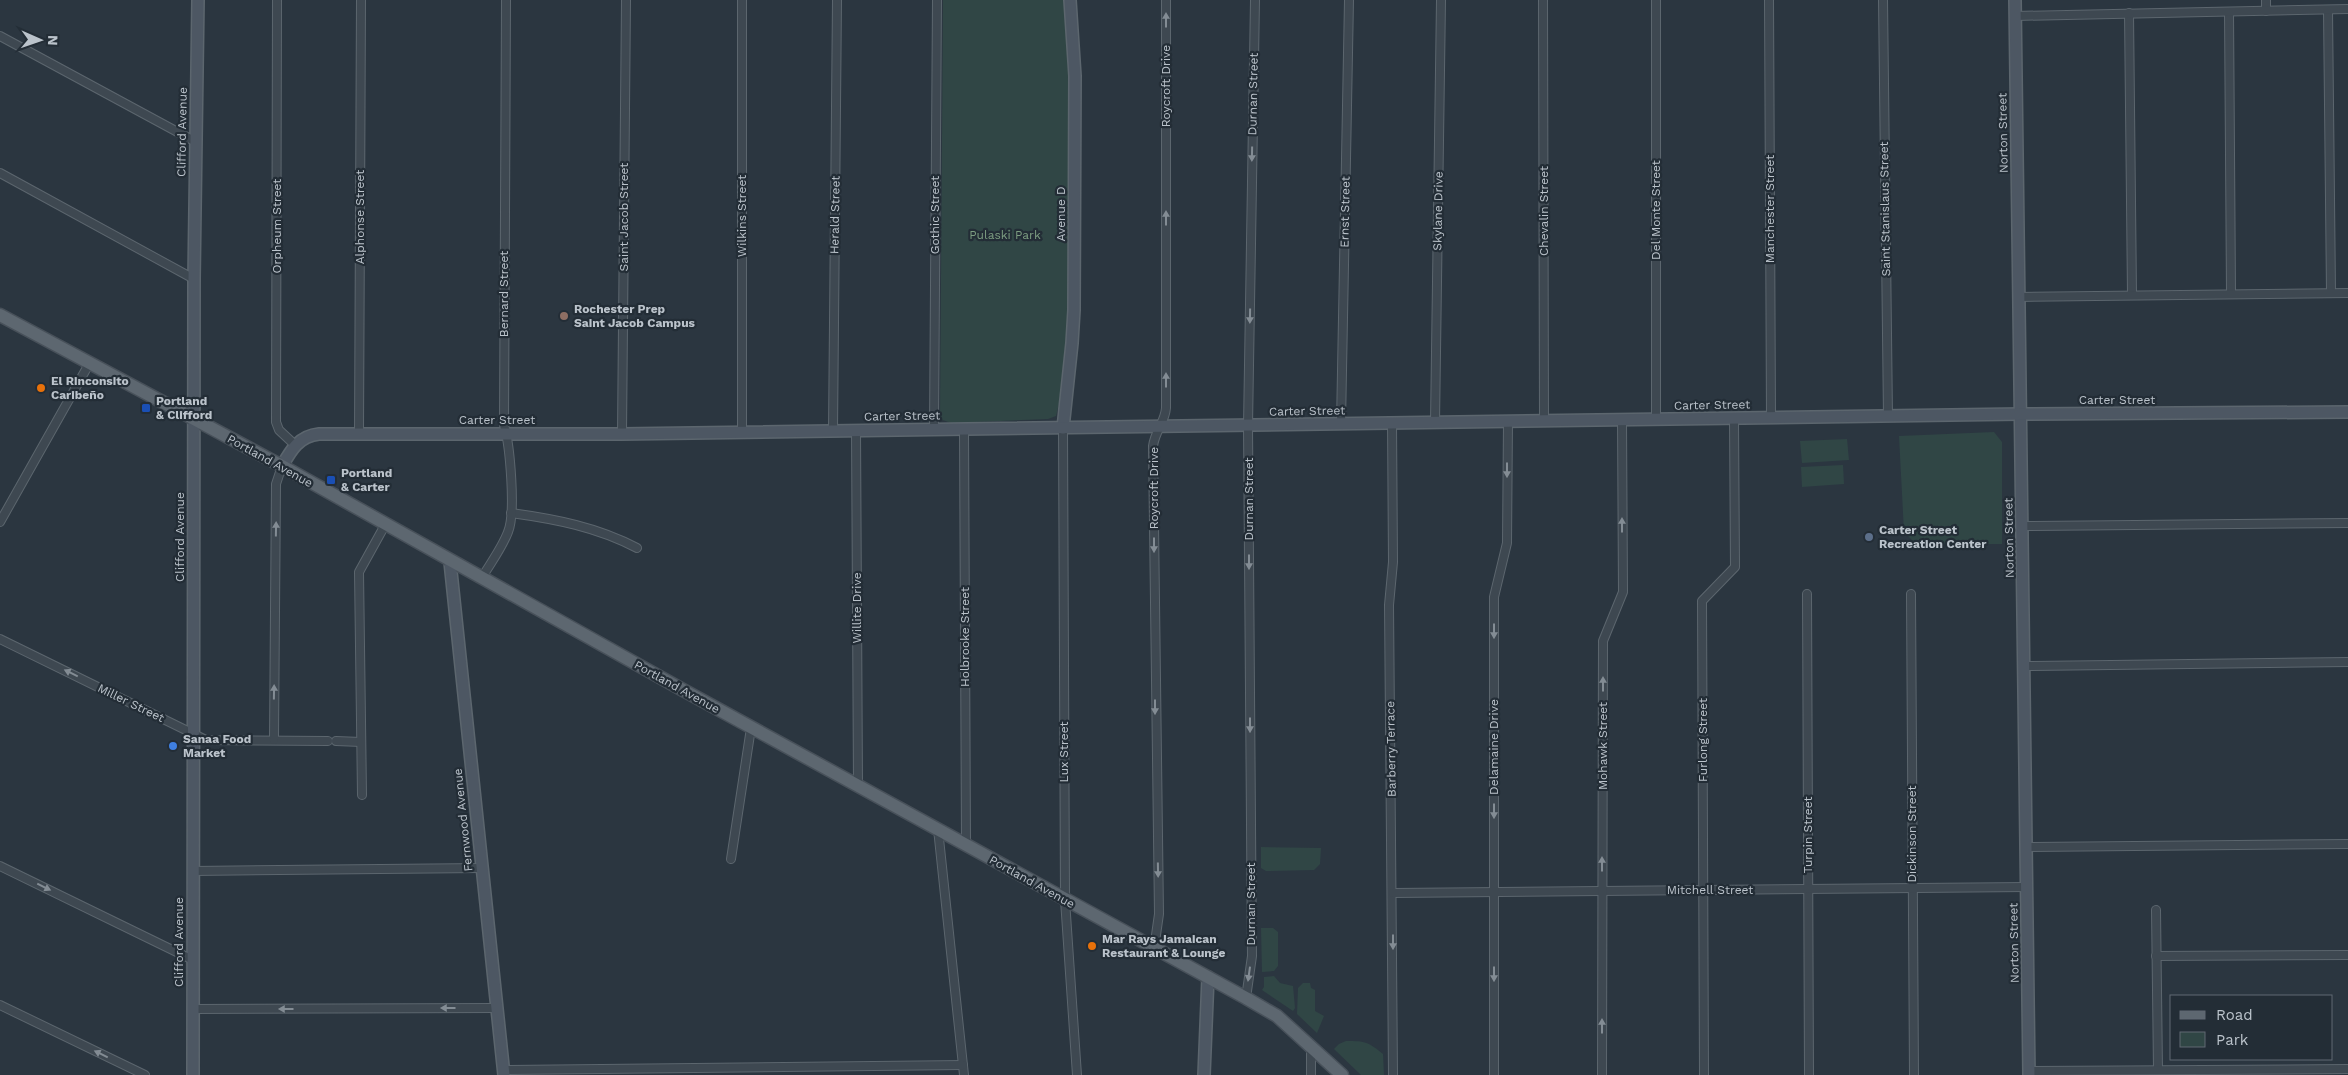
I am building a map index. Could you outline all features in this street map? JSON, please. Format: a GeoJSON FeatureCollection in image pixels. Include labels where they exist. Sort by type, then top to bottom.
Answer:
{"type":"FeatureCollection","features":[{"type":"Feature","properties":{"kind":"main road","name":"Clifford Avenue"},"geometry":{"type":"LineString","coordinates":[[193,1075],[194,279],[198,0]]}},
{"type":"Feature","properties":{"kind":"main road","name":"Avenue D"},"geometry":{"type":"LineString","coordinates":[[1063,428],[1073,318],[1075,76],[1070,0]]}},
{"type":"Feature","properties":{"kind":"main road","name":"Norton Street"},"geometry":{"type":"LineString","coordinates":[[2015,0],[2029,1073]]}},
{"type":"Feature","properties":{"kind":"main road","name":"Portland Avenue"},"geometry":{"type":"LineString","coordinates":[[0,315],[282,466],[450,562],[1278,1016],[1342,1075]]}},
{"type":"Feature","properties":{"kind":"main road","name":"Carter Street"},"geometry":{"type":"LineString","coordinates":[[295,445],[306,437],[314,435],[359,434],[622,434],[2020,414],[2348,412]]}},
{"type":"Feature","properties":{"kind":"main road"},"geometry":{"type":"LineString","coordinates":[[282,466],[295,445]]}},
{"type":"Feature","properties":{"kind":"main road","name":"Fernwood Avenue"},"geometry":{"type":"LineString","coordinates":[[450,562],[504,1073]]}},
{"type":"Feature","properties":{"kind":"main road"},"geometry":{"type":"LineString","coordinates":[[1204,1075],[1208,977]]}},
{"type":"Feature","properties":{"kind":"street","name":"Orpheum Street"},"geometry":{"type":"LineString","coordinates":[[277,0],[276,422],[279,430],[295,445]]}},
{"type":"Feature","properties":{"kind":"street","name":"Alphonse Street"},"geometry":{"type":"LineString","coordinates":[[359,434],[361,0]]}},
{"type":"Feature","properties":{"kind":"street","name":"Bernard Street"},"geometry":{"type":"LineString","coordinates":[[481,579],[509,531],[511,512],[509,444],[504,425],[506,0]]}},
{"type":"Feature","properties":{"kind":"street","name":"Saint Jacob Street"},"geometry":{"type":"LineString","coordinates":[[622,434],[626,0]]}},
{"type":"Feature","properties":{"kind":"street","name":"Wilkins Street"},"geometry":{"type":"LineString","coordinates":[[742,0],[742,432]]}},
{"type":"Feature","properties":{"kind":"street","name":"Herald Street"},"geometry":{"type":"LineString","coordinates":[[833,430],[837,0]]}},
{"type":"Feature","properties":{"kind":"street","name":"Gothic Street"},"geometry":{"type":"LineString","coordinates":[[934,429],[937,0]]}},
{"type":"Feature","properties":{"kind":"street","name":"Roycroft Drive"},"geometry":{"type":"LineString","coordinates":[[1154,949],[1159,914],[1156,814],[1153,446],[1158,427],[1165,418],[1166,408],[1166,0]]}},
{"type":"Feature","properties":{"kind":"street","name":"Durnan Street"},"geometry":{"type":"LineString","coordinates":[[1246,998],[1252,956],[1248,426],[1254,0]]}},
{"type":"Feature","properties":{"kind":"street","name":"Ernst Street"},"geometry":{"type":"LineString","coordinates":[[1341,424],[1349,0]]}},
{"type":"Feature","properties":{"kind":"street","name":"Skylane Drive"},"geometry":{"type":"LineString","coordinates":[[1435,423],[1441,0]]}},
{"type":"Feature","properties":{"kind":"street","name":"Chevalin Street"},"geometry":{"type":"LineString","coordinates":[[1543,0],[1544,421]]}},
{"type":"Feature","properties":{"kind":"street","name":"Del Monte Street"},"geometry":{"type":"LineString","coordinates":[[1656,0],[1656,420]]}},
{"type":"Feature","properties":{"kind":"street","name":"Manchester Street"},"geometry":{"type":"LineString","coordinates":[[1769,0],[1771,418]]}},
{"type":"Feature","properties":{"kind":"street","name":"Saint Stanislaus Street"},"geometry":{"type":"LineString","coordinates":[[1883,0],[1888,417]]}},
{"type":"Feature","properties":{"kind":"street"},"geometry":{"type":"LineString","coordinates":[[2266,0],[2266,11]]}},
{"type":"Feature","properties":{"kind":"street"},"geometry":{"type":"LineString","coordinates":[[2016,16],[2348,9]]}},
{"type":"Feature","properties":{"kind":"street"},"geometry":{"type":"LineString","coordinates":[[2328,10],[2331,293]]}},
{"type":"Feature","properties":{"kind":"street"},"geometry":{"type":"LineString","coordinates":[[2229,12],[2231,294]]}},
{"type":"Feature","properties":{"kind":"street"},"geometry":{"type":"LineString","coordinates":[[2129,13],[2132,295]]}},
{"type":"Feature","properties":{"kind":"street"},"geometry":{"type":"LineString","coordinates":[[0,47],[2,37],[196,142]]}},
{"type":"Feature","properties":{"kind":"street"},"geometry":{"type":"LineString","coordinates":[[0,173],[194,279]]}},
{"type":"Feature","properties":{"kind":"street"},"geometry":{"type":"LineString","coordinates":[[2019,298],[2348,293]]}},
{"type":"Feature","properties":{"kind":"street"},"geometry":{"type":"LineString","coordinates":[[0,522],[90,364]]}},
{"type":"Feature","properties":{"kind":"street","name":"Furlong Street"},"geometry":{"type":"LineString","coordinates":[[1704,1075],[1702,601],[1735,567],[1734,419]]}},
{"type":"Feature","properties":{"kind":"street","name":"Mohawk Street"},"geometry":{"type":"LineString","coordinates":[[1602,1075],[1603,641],[1623,592],[1622,421]]}},
{"type":"Feature","properties":{"kind":"street","name":"Delamaine Drive"},"geometry":{"type":"LineString","coordinates":[[1494,1075],[1494,597],[1507,543],[1508,422]]}},
{"type":"Feature","properties":{"kind":"street","name":"Barberry Terrace"},"geometry":{"type":"LineString","coordinates":[[1392,423],[1393,562],[1388,605],[1393,1075]]}},
{"type":"Feature","properties":{"kind":"street","name":"Lux Street"},"geometry":{"type":"LineString","coordinates":[[1063,428],[1064,900],[1077,1075]]}},
{"type":"Feature","properties":{"kind":"street","name":"Holbrooke Street"},"geometry":{"type":"LineString","coordinates":[[964,429],[966,844]]}},
{"type":"Feature","properties":{"kind":"street","name":"Willite Drive"},"geometry":{"type":"LineString","coordinates":[[856,430],[858,786]]}},
{"type":"Feature","properties":{"kind":"street"},"geometry":{"type":"LineString","coordinates":[[274,740],[276,484],[282,466]]}},
{"type":"Feature","properties":{"kind":"street"},"geometry":{"type":"LineString","coordinates":[[511,512],[594,529],[637,548]]}},
{"type":"Feature","properties":{"kind":"street"},"geometry":{"type":"LineString","coordinates":[[2022,526],[2348,524]]}},
{"type":"Feature","properties":{"kind":"street"},"geometry":{"type":"LineString","coordinates":[[362,795],[359,572],[384,525]]}},
{"type":"Feature","properties":{"kind":"street","name":"Turpin Street"},"geometry":{"type":"LineString","coordinates":[[1807,594],[1809,1075]]}},
{"type":"Feature","properties":{"kind":"street","name":"Dickinson Street"},"geometry":{"type":"LineString","coordinates":[[1911,594],[1914,1075]]}},
{"type":"Feature","properties":{"kind":"street","name":"Miller Street"},"geometry":{"type":"LineString","coordinates":[[0,639],[206,740],[361,742]]}},
{"type":"Feature","properties":{"kind":"street"},"geometry":{"type":"LineString","coordinates":[[2024,666],[2348,662]]}},
{"type":"Feature","properties":{"kind":"street"},"geometry":{"type":"LineString","coordinates":[[731,859],[751,728]]}},
{"type":"Feature","properties":{"kind":"street"},"geometry":{"type":"LineString","coordinates":[[938,830],[964,1075]]}},
{"type":"Feature","properties":{"kind":"street"},"geometry":{"type":"LineString","coordinates":[[2026,847],[2348,844]]}},
{"type":"Feature","properties":{"kind":"street"},"geometry":{"type":"LineString","coordinates":[[0,866],[193,960]]}},
{"type":"Feature","properties":{"kind":"street"},"geometry":{"type":"LineString","coordinates":[[193,870],[482,868]]}},
{"type":"Feature","properties":{"kind":"street","name":"Mitchell Street"},"geometry":{"type":"LineString","coordinates":[[1392,893],[2027,887]]}},
{"type":"Feature","properties":{"kind":"street"},"geometry":{"type":"LineString","coordinates":[[2156,910],[2158,1070]]}},
{"type":"Feature","properties":{"kind":"street"},"geometry":{"type":"LineString","coordinates":[[2156,956],[2348,955]]}},
{"type":"Feature","properties":{"kind":"street"},"geometry":{"type":"LineString","coordinates":[[0,1005],[145,1075]]}},
{"type":"Feature","properties":{"kind":"street"},"geometry":{"type":"LineString","coordinates":[[193,1009],[497,1008]]}},
{"type":"Feature","properties":{"kind":"street"},"geometry":{"type":"LineString","coordinates":[[1311,1047],[1311,1075]]}},
{"type":"Feature","properties":{"kind":"street"},"geometry":{"type":"LineString","coordinates":[[504,1073],[963,1065]]}},
{"type":"Feature","properties":{"kind":"street"},"geometry":{"type":"LineString","coordinates":[[2029,1073],[2348,1069]]}},
{"type":"Feature","properties":{"kind":"green space","name":"Pulaski Park"},"geometry":{"type":"Polygon","coordinates":[[[943,0],[1065,0],[1069,78],[1068,322],[1059,404],[1056,416],[1048,419],[951,423],[940,419],[943,0]]]}},
{"type":"Feature","properties":{"kind":"green space"},"geometry":{"type":"Polygon","coordinates":[[[1994,432],[2002,442],[2002,544],[1916,544],[1904,532],[1899,436],[1994,432]]]}},
{"type":"Feature","properties":{"kind":"green space"},"geometry":{"type":"Polygon","coordinates":[[[1847,439],[1849,460],[1802,463],[1800,441],[1847,439]]]}},
{"type":"Feature","properties":{"kind":"green space"},"geometry":{"type":"Polygon","coordinates":[[[1843,465],[1844,484],[1802,487],[1801,467],[1843,465]]]}},
{"type":"Feature","properties":{"kind":"green space"},"geometry":{"type":"Polygon","coordinates":[[[1261,847],[1321,848],[1320,864],[1314,870],[1266,871],[1261,868],[1261,847]]]}},
{"type":"Feature","properties":{"kind":"green space"},"geometry":{"type":"Polygon","coordinates":[[[1261,928],[1273,928],[1278,932],[1278,966],[1274,971],[1262,972],[1261,928]]]}},
{"type":"Feature","properties":{"kind":"green space"},"geometry":{"type":"Polygon","coordinates":[[[1274,976],[1280,983],[1293,986],[1295,1008],[1293,1011],[1262,990],[1264,987],[1264,977],[1274,976]]]}},
{"type":"Feature","properties":{"kind":"green space"},"geometry":{"type":"Polygon","coordinates":[[[1303,983],[1310,983],[1311,988],[1315,990],[1315,1011],[1324,1016],[1317,1033],[1297,1014],[1298,988],[1303,983]]]}},
{"type":"Feature","properties":{"kind":"green space"},"geometry":{"type":"Polygon","coordinates":[[[1346,1041],[1366,1043],[1383,1054],[1384,1075],[1361,1075],[1334,1049],[1346,1041]]]}},
{"type":"Feature","properties":{"kind":"place","name":"Rochester Prep Saint Jacob Campus"},"geometry":{"type":"Point","coordinates":[564,316]}},
{"type":"Feature","properties":{"kind":"place","name":"El Rinconsito Caribeño"},"geometry":{"type":"Point","coordinates":[41,388]}},
{"type":"Feature","properties":{"kind":"place","name":"Portland & Clifford"},"geometry":{"type":"Point","coordinates":[146,408]}},
{"type":"Feature","properties":{"kind":"place","name":"Portland & Carter"},"geometry":{"type":"Point","coordinates":[331,480]}},
{"type":"Feature","properties":{"kind":"place","name":"Carter Street Recreation Center"},"geometry":{"type":"Point","coordinates":[1869,537]}},
{"type":"Feature","properties":{"kind":"place","name":"Sanaa Food Market"},"geometry":{"type":"Point","coordinates":[173,746]}},
{"type":"Feature","properties":{"kind":"place","name":"Mar Rays Jamaican Restaurant & Lounge"},"geometry":{"type":"Point","coordinates":[1092,946]}}]}
